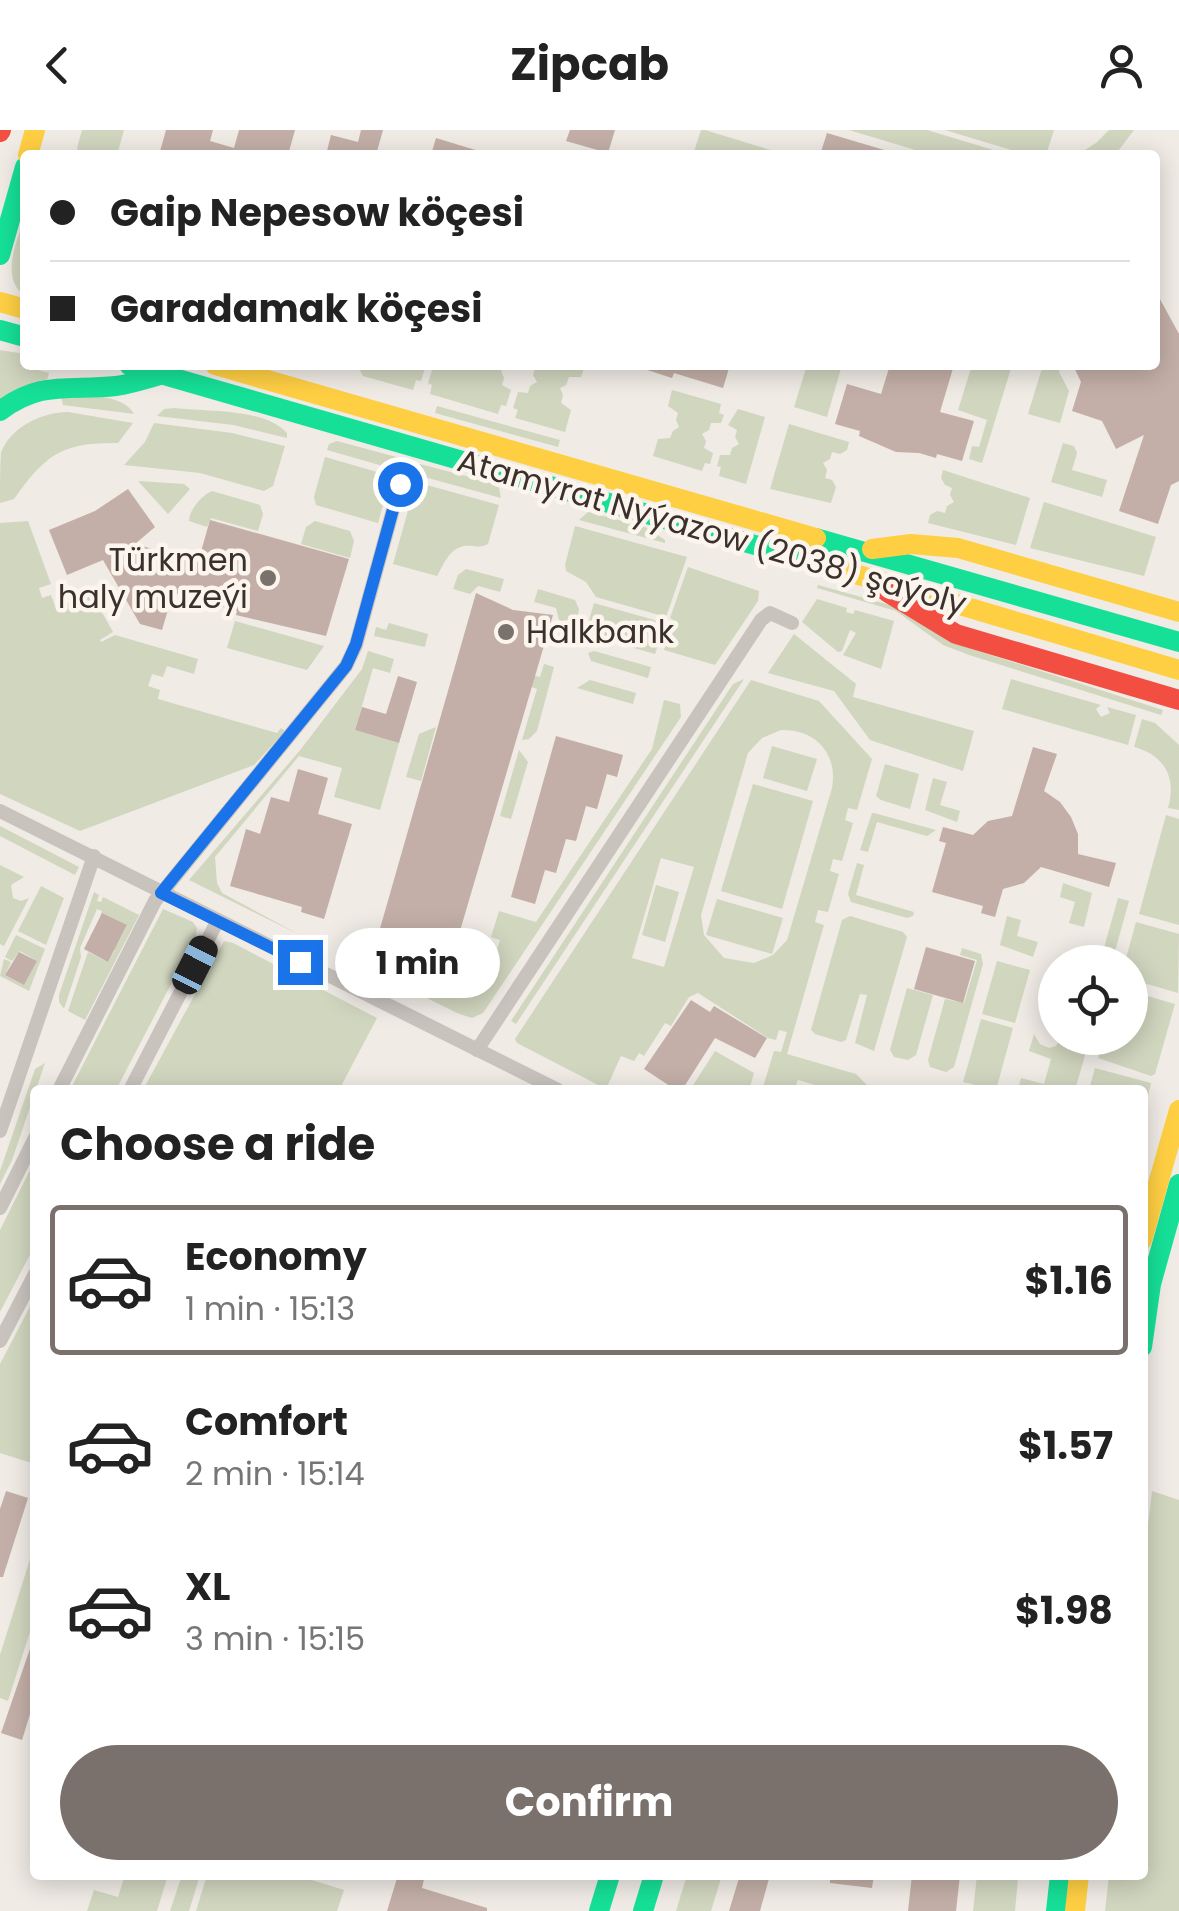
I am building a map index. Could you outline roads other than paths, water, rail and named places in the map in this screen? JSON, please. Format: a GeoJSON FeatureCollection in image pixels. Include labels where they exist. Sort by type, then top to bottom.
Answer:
{"type":"FeatureCollection","features":[{"type":"Feature","properties":{"kind":"main road"},"geometry":{"type":"LineString","coordinates":[[0,255],[20,184]]}},
{"type":"Feature","properties":{"kind":"main road","name":"Atamyrat Nyýazow (2038) şaýoly"},"geometry":{"type":"LineString","coordinates":[[148,370],[1179,670]]}},
{"type":"Feature","properties":{"kind":"main road","name":"Atamyrat Nyýazow (2038) şaýoly"},"geometry":{"type":"LineString","coordinates":[[232,370],[1179,642]]}},
{"type":"Feature","properties":{"kind":"main road"},"geometry":{"type":"LineString","coordinates":[[0,411],[28,391],[129,384],[163,374]]}},
{"type":"Feature","properties":{"kind":"main road"},"geometry":{"type":"LineString","coordinates":[[863,550],[912,544],[958,548],[1179,611]]}},
{"type":"Feature","properties":{"kind":"main road"},"geometry":{"type":"LineString","coordinates":[[854,574],[956,634],[1178,700]]}},
{"type":"Feature","properties":{"kind":"main road"},"geometry":{"type":"LineString","coordinates":[[1148,1219],[1179,1110]]}},
{"type":"Feature","properties":{"kind":"main road"},"geometry":{"type":"LineString","coordinates":[[1148,1300],[1179,1184]]}},
{"type":"Feature","properties":{"kind":"main road"},"geometry":{"type":"LineString","coordinates":[[599,1911],[608,1880]]}},
{"type":"Feature","properties":{"kind":"main road"},"geometry":{"type":"LineString","coordinates":[[643,1911],[652,1880]]}},
{"type":"Feature","properties":{"kind":"main road"},"geometry":{"type":"LineString","coordinates":[[1056,1911],[1059,1880]]}},
{"type":"Feature","properties":{"kind":"main road"},"geometry":{"type":"LineString","coordinates":[[1076,1911],[1079,1880]]}},
{"type":"Feature","properties":{"kind":"street"},"geometry":{"type":"LineString","coordinates":[[62,1085],[161,893],[346,666],[356,644],[400,484]]}},
{"type":"Feature","properties":{"kind":"street"},"geometry":{"type":"LineString","coordinates":[[477,1050],[761,620],[770,613],[792,623]]}},
{"type":"Feature","properties":{"kind":"street"},"geometry":{"type":"LineString","coordinates":[[0,810],[548,1085]]}},
{"type":"Feature","properties":{"kind":"street"},"geometry":{"type":"LineString","coordinates":[[0,1131],[94,856]]}},
{"type":"Feature","properties":{"kind":"street"},"geometry":{"type":"LineString","coordinates":[[133,1085],[218,920]]}},
{"type":"Feature","properties":{"kind":"street"},"geometry":{"type":"LineString","coordinates":[[0,1208],[30,1148]]}},
{"type":"Feature","properties":{"kind":"street"},"geometry":{"type":"LineString","coordinates":[[0,1341],[30,1284]]}},
{"type":"Feature","properties":{"kind":"place","name":"Türkmen haly muzeýi"},"geometry":{"type":"Point","coordinates":[268,578]}},
{"type":"Feature","properties":{"kind":"place","name":"Halkbank"},"geometry":{"type":"Point","coordinates":[506,632]}}]}
